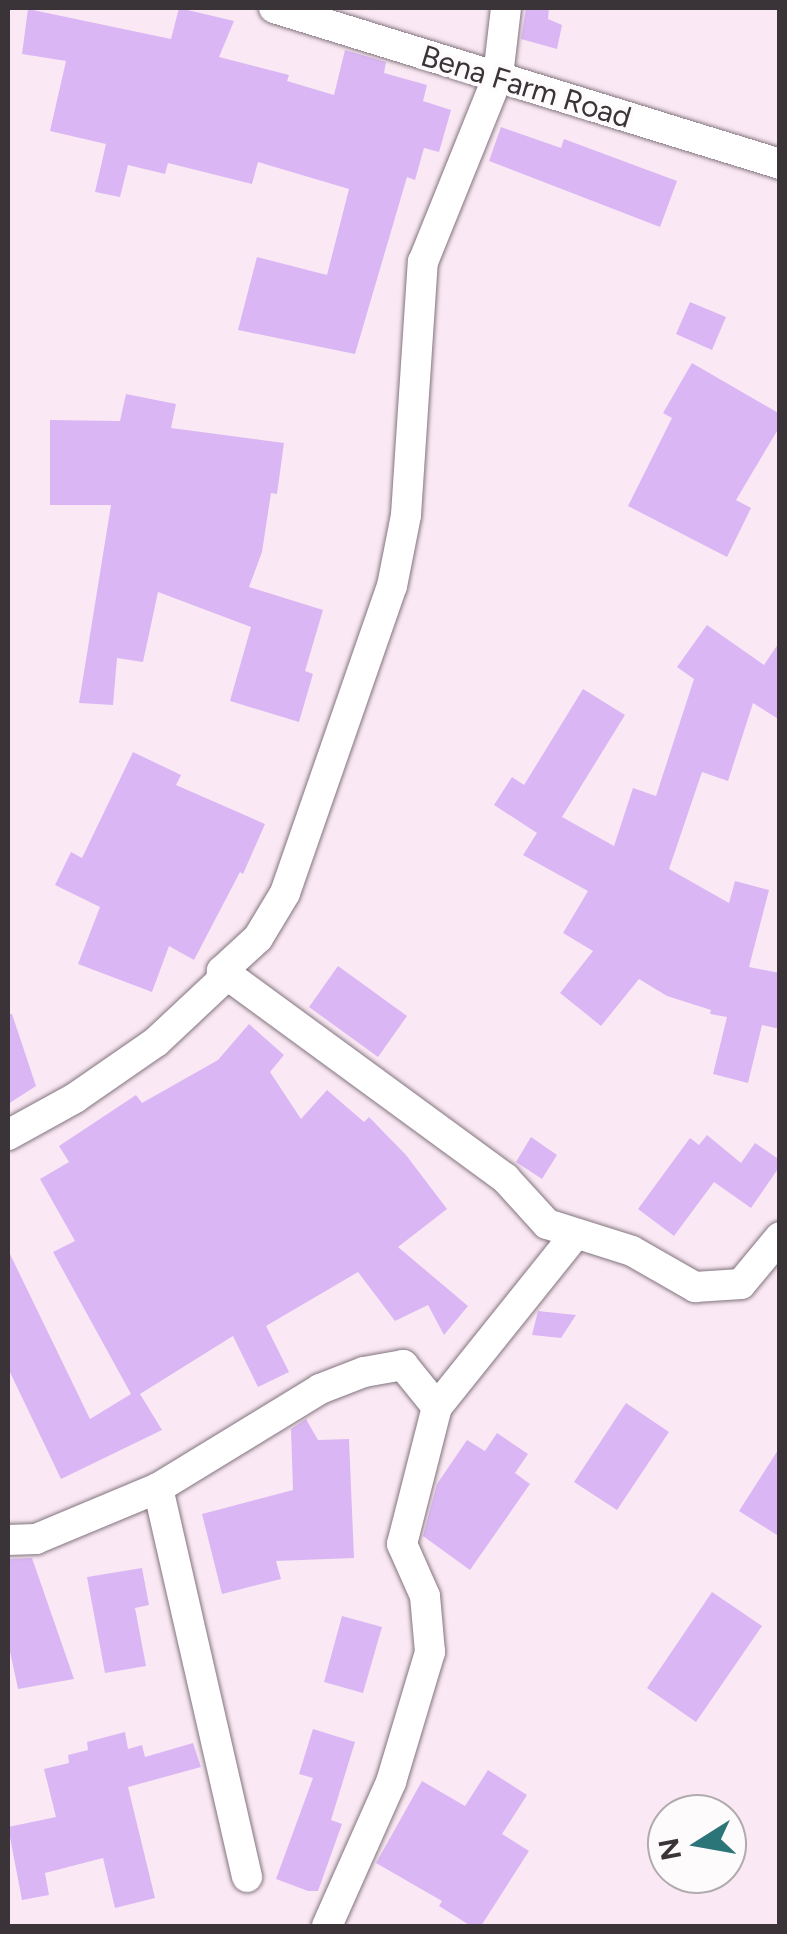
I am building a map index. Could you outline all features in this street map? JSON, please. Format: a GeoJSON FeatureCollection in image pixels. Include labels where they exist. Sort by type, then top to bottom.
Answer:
{"type":"FeatureCollection","features":[{"type":"Feature","properties":{"kind":"street","name":"Bena Farm Road"},"geometry":{"type":"LineString","coordinates":[[274,8],[780,164]]}},
{"type":"Feature","properties":{"kind":"street"},"geometry":{"type":"LineString","coordinates":[[8,1135],[75,1098],[156,1042],[258,938],[285,894],[392,586],[406,515],[423,262],[498,76],[506,8]]}},
{"type":"Feature","properties":{"kind":"street"},"geometry":{"type":"LineString","coordinates":[[222,971],[505,1178],[547,1224],[574,1236],[632,1251],[695,1287],[741,1284],[780,1238]]}},
{"type":"Feature","properties":{"kind":"street"},"geometry":{"type":"LineString","coordinates":[[327,1926],[391,1782],[430,1652],[425,1596],[402,1544],[437,1407],[574,1236]]}},
{"type":"Feature","properties":{"kind":"street"},"geometry":{"type":"LineString","coordinates":[[8,1540],[36,1539],[158,1488],[320,1389],[364,1372],[403,1365],[437,1407]]}},
{"type":"Feature","properties":{"kind":"street"},"geometry":{"type":"LineString","coordinates":[[158,1488],[247,1877]]}},
{"type":"Feature","properties":{"kind":"building"},"geometry":{"type":"Polygon","coordinates":[[[179,8],[234,21],[219,57],[289,75],[287,81],[334,95],[345,50],[386,62],[384,73],[427,85],[423,101],[451,110],[439,152],[424,148],[415,180],[407,177],[355,354],[238,330],[257,257],[327,275],[349,189],[258,162],[252,184],[168,163],[165,174],[128,165],[120,197],[95,192],[106,144],[50,131],[66,61],[22,54],[28,9],[171,39],[179,8]]]}},
{"type":"Feature","properties":{"kind":"building"},"geometry":{"type":"Polygon","coordinates":[[[526,8],[549,8],[548,19],[562,25],[557,49],[521,39],[526,8]]]}},
{"type":"Feature","properties":{"kind":"building"},"geometry":{"type":"Polygon","coordinates":[[[501,127],[561,148],[564,139],[677,181],[660,227],[489,161],[501,127]]]}},
{"type":"Feature","properties":{"kind":"building"},"geometry":{"type":"Polygon","coordinates":[[[690,302],[726,317],[712,350],[676,334],[690,302]]]}},
{"type":"Feature","properties":{"kind":"building"},"geometry":{"type":"Polygon","coordinates":[[[692,363],[780,414],[780,426],[736,500],[751,508],[727,557],[628,506],[672,418],[663,413],[692,363]]]}},
{"type":"Feature","properties":{"kind":"building"},"geometry":{"type":"Polygon","coordinates":[[[126,394],[176,404],[171,428],[284,443],[277,494],[271,493],[262,552],[249,587],[323,610],[305,671],[313,674],[299,722],[230,701],[251,627],[158,592],[143,662],[117,658],[113,705],[79,703],[111,505],[50,505],[50,420],[120,421],[126,394]]]}},
{"type":"Feature","properties":{"kind":"building"},"geometry":{"type":"Polygon","coordinates":[[[707,625],[764,665],[780,641],[780,720],[753,703],[728,781],[702,772],[669,869],[729,903],[735,881],[769,890],[749,967],[780,973],[780,1029],[762,1025],[748,1083],[713,1074],[727,1017],[667,996],[639,979],[601,1026],[560,993],[593,951],[563,933],[588,891],[523,855],[537,833],[494,805],[512,777],[524,785],[583,689],[625,715],[562,817],[614,846],[633,788],[656,796],[694,679],[677,667],[707,625]]]}},
{"type":"Feature","properties":{"kind":"building"},"geometry":{"type":"Polygon","coordinates":[[[133,752],[181,775],[176,785],[265,824],[243,874],[240,872],[194,960],[169,946],[152,992],[78,964],[100,907],[55,885],[71,852],[82,858],[133,752]]]}},
{"type":"Feature","properties":{"kind":"building"},"geometry":{"type":"Polygon","coordinates":[[[338,966],[407,1016],[378,1057],[309,1007],[338,966]]]}},
{"type":"Feature","properties":{"kind":"building"},"geometry":{"type":"Polygon","coordinates":[[[8,1014],[12,1014],[36,1086],[8,1104],[8,1014]]]}},
{"type":"Feature","properties":{"kind":"building"},"geometry":{"type":"Polygon","coordinates":[[[249,1024],[284,1055],[270,1072],[301,1119],[327,1090],[364,1122],[369,1117],[406,1155],[447,1209],[398,1247],[468,1306],[444,1335],[428,1305],[395,1321],[358,1272],[266,1326],[289,1372],[258,1387],[233,1336],[140,1394],[162,1430],[61,1479],[8,1368],[8,1250],[90,1419],[131,1394],[53,1252],[75,1241],[40,1179],[69,1162],[59,1146],[136,1095],[142,1103],[218,1060],[249,1024]]]}},
{"type":"Feature","properties":{"kind":"building"},"geometry":{"type":"Polygon","coordinates":[[[707,1135],[741,1163],[755,1143],[780,1160],[780,1166],[751,1208],[714,1182],[674,1236],[638,1209],[690,1138],[699,1145],[707,1135]]]}},
{"type":"Feature","properties":{"kind":"building"},"geometry":{"type":"Polygon","coordinates":[[[531,1137],[557,1155],[542,1179],[516,1162],[531,1137]]]}},
{"type":"Feature","properties":{"kind":"building"},"geometry":{"type":"Polygon","coordinates":[[[538,1311],[576,1315],[561,1338],[532,1335],[538,1311]]]}},
{"type":"Feature","properties":{"kind":"building"},"geometry":{"type":"Polygon","coordinates":[[[626,1403],[669,1432],[617,1510],[574,1482],[626,1403]]]}},
{"type":"Feature","properties":{"kind":"building"},"geometry":{"type":"Polygon","coordinates":[[[306,1419],[318,1440],[349,1439],[354,1558],[276,1561],[281,1579],[222,1594],[202,1514],[293,1490],[291,1429],[306,1419]]]}},
{"type":"Feature","properties":{"kind":"building"},"geometry":{"type":"Polygon","coordinates":[[[497,1433],[528,1454],[515,1473],[530,1484],[470,1570],[423,1536],[437,1484],[467,1440],[485,1451],[497,1433]]]}},
{"type":"Feature","properties":{"kind":"building"},"geometry":{"type":"Polygon","coordinates":[[[780,1447],[780,1537],[739,1511],[780,1447]]]}},
{"type":"Feature","properties":{"kind":"building"},"geometry":{"type":"Polygon","coordinates":[[[32,1558],[74,1679],[18,1689],[8,1642],[8,1559],[32,1558]]]}},
{"type":"Feature","properties":{"kind":"building"},"geometry":{"type":"Polygon","coordinates":[[[142,1568],[149,1605],[135,1608],[146,1666],[105,1673],[87,1577],[142,1568]]]}},
{"type":"Feature","properties":{"kind":"building"},"geometry":{"type":"Polygon","coordinates":[[[712,1592],[762,1626],[696,1722],[647,1688],[712,1592]]]}},
{"type":"Feature","properties":{"kind":"building"},"geometry":{"type":"Polygon","coordinates":[[[342,1616],[382,1627],[363,1693],[324,1682],[342,1616]]]}},
{"type":"Feature","properties":{"kind":"building"},"geometry":{"type":"Polygon","coordinates":[[[313,1729],[355,1742],[331,1820],[342,1824],[318,1891],[308,1891],[276,1879],[313,1778],[299,1774],[313,1729]]]}},
{"type":"Feature","properties":{"kind":"building"},"geometry":{"type":"Polygon","coordinates":[[[125,1732],[128,1749],[142,1745],[145,1757],[193,1743],[201,1767],[128,1787],[155,1898],[115,1908],[103,1858],[45,1873],[49,1895],[22,1900],[8,1827],[56,1817],[44,1769],[69,1763],[68,1755],[88,1750],[87,1742],[125,1732]]]}},
{"type":"Feature","properties":{"kind":"building"},"geometry":{"type":"Polygon","coordinates":[[[488,1770],[527,1795],[502,1834],[529,1851],[481,1926],[471,1926],[439,1906],[442,1901],[376,1863],[422,1781],[465,1806],[488,1770]]]}}]}
